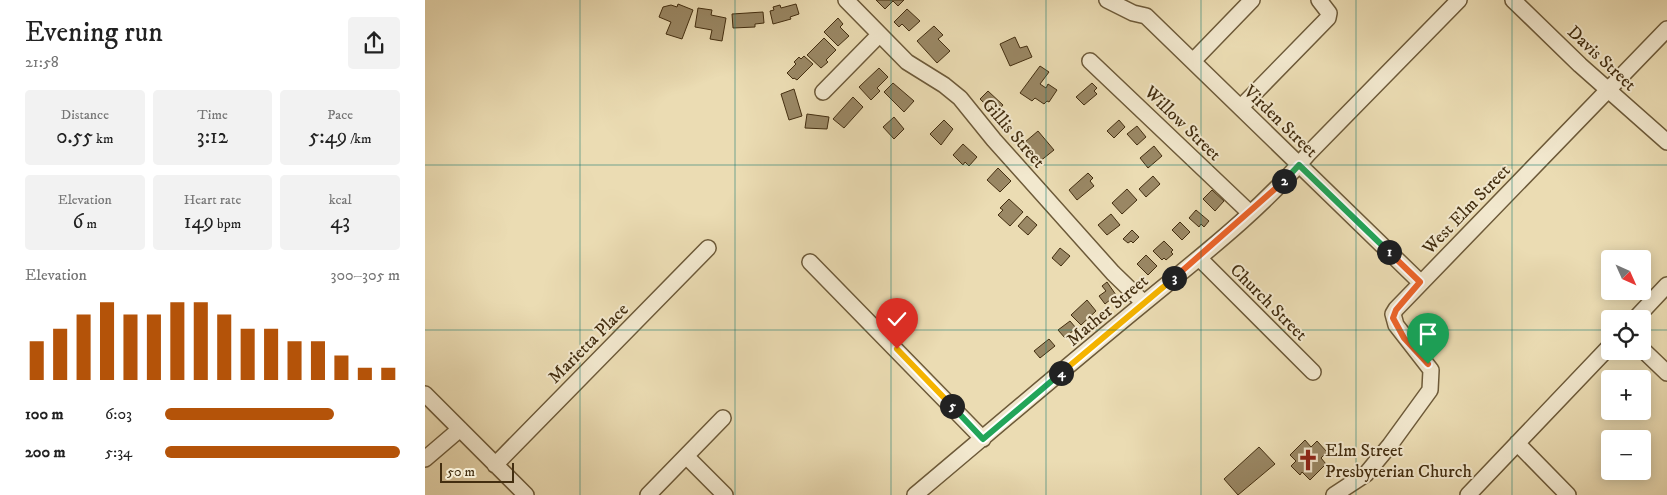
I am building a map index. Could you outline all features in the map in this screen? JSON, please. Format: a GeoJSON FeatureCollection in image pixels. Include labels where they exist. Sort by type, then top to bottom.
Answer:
{"type":"FeatureCollection","features":[{"type":"Feature","properties":{"kind":"street","name":"Gillis Street"},"geometry":{"type":"LineString","coordinates":[[846,0],[907,62],[944,85],[960,98],[994,140],[1113,272],[1144,303]]}},
{"type":"Feature","properties":{"kind":"street","name":"Virden Street"},"geometry":{"type":"LineString","coordinates":[[1107,0],[1133,13],[1146,16],[1420,282]]}},
{"type":"Feature","properties":{"kind":"street"},"geometry":{"type":"LineString","coordinates":[[1193,61],[1252,0]]}},
{"type":"Feature","properties":{"kind":"street"},"geometry":{"type":"LineString","coordinates":[[1241,107],[1328,18],[1329,13],[1319,0]]}},
{"type":"Feature","properties":{"kind":"street","name":"Mather Street"},"geometry":{"type":"LineString","coordinates":[[919,494],[1250,213],[1459,0]]}},
{"type":"Feature","properties":{"kind":"street","name":"Davis Street"},"geometry":{"type":"LineString","coordinates":[[1513,0],[1608,90],[1667,142]]}},
{"type":"Feature","properties":{"kind":"street","name":"West Elm Street"},"geometry":{"type":"LineString","coordinates":[[1333,495],[1366,474],[1430,390],[1431,370],[1404,338],[1393,318],[1396,310],[1420,282],[1667,29]]}},
{"type":"Feature","properties":{"kind":"street"},"geometry":{"type":"LineString","coordinates":[[823,92],[879,35]]}},
{"type":"Feature","properties":{"kind":"street","name":"Willow Street"},"geometry":{"type":"LineString","coordinates":[[1090,60],[1250,213]]}},
{"type":"Feature","properties":{"kind":"street","name":"Marietta Place"},"geometry":{"type":"LineString","coordinates":[[495,465],[708,248]]}},
{"type":"Feature","properties":{"kind":"street","name":"Church Street"},"geometry":{"type":"LineString","coordinates":[[1199,258],[1313,372]]}},
{"type":"Feature","properties":{"kind":"street"},"geometry":{"type":"LineString","coordinates":[[810,262],[983,439]]}},
{"type":"Feature","properties":{"kind":"street"},"geometry":{"type":"LineString","coordinates":[[1643,310],[1667,285]]}},
{"type":"Feature","properties":{"kind":"street"},"geometry":{"type":"LineString","coordinates":[[1468,495],[1601,355]]}},
{"type":"Feature","properties":{"kind":"street"},"geometry":{"type":"LineString","coordinates":[[1651,358],[1667,373]]}},
{"type":"Feature","properties":{"kind":"street"},"geometry":{"type":"LineString","coordinates":[[425,394],[526,495]]}},
{"type":"Feature","properties":{"kind":"street"},"geometry":{"type":"LineString","coordinates":[[648,495],[723,418]]}},
{"type":"Feature","properties":{"kind":"street"},"geometry":{"type":"LineString","coordinates":[[425,460],[460,429]]}},
{"type":"Feature","properties":{"kind":"street"},"geometry":{"type":"LineString","coordinates":[[1517,443],[1569,495]]}},
{"type":"Feature","properties":{"kind":"street"},"geometry":{"type":"LineString","coordinates":[[686,456],[725,495]]}},
{"type":"Feature","properties":{"kind":"building"},"geometry":{"type":"Polygon","coordinates":[[[876,0],[904,0],[898,6],[893,1],[885,9],[876,0]]]}},
{"type":"Feature","properties":{"kind":"building"},"geometry":{"type":"Polygon","coordinates":[[[678,4],[693,10],[682,39],[666,34],[671,22],[659,17],[663,7],[671,5],[677,7],[678,4]]]}},
{"type":"Feature","properties":{"kind":"building"},"geometry":{"type":"Polygon","coordinates":[[[796,4],[799,14],[790,17],[791,19],[773,24],[770,11],[774,10],[773,7],[780,5],[781,8],[796,4]]]}},
{"type":"Feature","properties":{"kind":"building"},"geometry":{"type":"Polygon","coordinates":[[[698,8],[712,10],[711,15],[726,18],[722,41],[710,39],[712,30],[695,27],[698,8]]]}},
{"type":"Feature","properties":{"kind":"building"},"geometry":{"type":"Polygon","coordinates":[[[907,9],[920,21],[909,31],[902,24],[899,27],[894,22],[907,9]]]}},
{"type":"Feature","properties":{"kind":"building"},"geometry":{"type":"Polygon","coordinates":[[[763,12],[764,23],[755,24],[755,27],[733,28],[732,14],[763,12]]]}},
{"type":"Feature","properties":{"kind":"building"},"geometry":{"type":"Polygon","coordinates":[[[838,18],[843,24],[840,27],[849,36],[838,46],[824,32],[838,18]]]}},
{"type":"Feature","properties":{"kind":"building"},"geometry":{"type":"Polygon","coordinates":[[[934,26],[943,35],[938,39],[950,51],[937,63],[917,41],[934,26]]]}},
{"type":"Feature","properties":{"kind":"building"},"geometry":{"type":"Polygon","coordinates":[[[1015,37],[1020,48],[1027,46],[1032,57],[1010,66],[1000,44],[1015,37]]]}},
{"type":"Feature","properties":{"kind":"building"},"geometry":{"type":"Polygon","coordinates":[[[824,38],[836,50],[826,60],[828,62],[821,68],[807,55],[824,38]]]}},
{"type":"Feature","properties":{"kind":"building"},"geometry":{"type":"Polygon","coordinates":[[[804,56],[813,64],[797,80],[793,79],[787,73],[796,64],[794,62],[799,57],[801,59],[804,56]]]}},
{"type":"Feature","properties":{"kind":"building"},"geometry":{"type":"Polygon","coordinates":[[[1040,66],[1049,72],[1040,84],[1046,88],[1048,84],[1057,90],[1049,102],[1047,101],[1044,104],[1035,98],[1032,101],[1020,93],[1040,66]]]}},
{"type":"Feature","properties":{"kind":"building"},"geometry":{"type":"Polygon","coordinates":[[[879,68],[888,77],[877,88],[880,91],[871,100],[859,87],[879,68]]]}},
{"type":"Feature","properties":{"kind":"building"},"geometry":{"type":"Polygon","coordinates":[[[893,83],[914,101],[904,112],[884,92],[893,83]]]}},
{"type":"Feature","properties":{"kind":"building"},"geometry":{"type":"Polygon","coordinates":[[[1092,83],[1097,88],[1094,91],[1097,94],[1084,105],[1076,97],[1092,83]]]}},
{"type":"Feature","properties":{"kind":"building"},"geometry":{"type":"Polygon","coordinates":[[[794,89],[802,116],[789,120],[781,94],[794,89]]]}},
{"type":"Feature","properties":{"kind":"building"},"geometry":{"type":"Polygon","coordinates":[[[988,91],[1003,105],[995,114],[980,99],[988,91]]]}},
{"type":"Feature","properties":{"kind":"building"},"geometry":{"type":"Polygon","coordinates":[[[853,97],[863,107],[844,128],[833,119],[853,97]]]}},
{"type":"Feature","properties":{"kind":"building"},"geometry":{"type":"Polygon","coordinates":[[[807,114],[829,117],[827,129],[805,128],[807,114]]]}},
{"type":"Feature","properties":{"kind":"building"},"geometry":{"type":"Polygon","coordinates":[[[894,117],[904,129],[894,139],[883,127],[894,117]]]}},
{"type":"Feature","properties":{"kind":"building"},"geometry":{"type":"Polygon","coordinates":[[[944,120],[953,129],[941,145],[930,134],[944,120]]]}},
{"type":"Feature","properties":{"kind":"building"},"geometry":{"type":"Polygon","coordinates":[[[1119,120],[1125,127],[1114,138],[1107,131],[1119,120]]]}},
{"type":"Feature","properties":{"kind":"building"},"geometry":{"type":"Polygon","coordinates":[[[1137,126],[1146,137],[1137,145],[1127,134],[1137,126]]]}},
{"type":"Feature","properties":{"kind":"building"},"geometry":{"type":"Polygon","coordinates":[[[1038,131],[1054,150],[1039,162],[1025,142],[1038,131]]]}},
{"type":"Feature","properties":{"kind":"building"},"geometry":{"type":"Polygon","coordinates":[[[963,144],[977,157],[969,166],[965,162],[963,165],[953,155],[963,144]]]}},
{"type":"Feature","properties":{"kind":"building"},"geometry":{"type":"Polygon","coordinates":[[[1154,146],[1162,156],[1148,168],[1140,158],[1154,146]]]}},
{"type":"Feature","properties":{"kind":"building"},"geometry":{"type":"Polygon","coordinates":[[[998,168],[1011,181],[1000,192],[987,180],[998,168]]]}},
{"type":"Feature","properties":{"kind":"building"},"geometry":{"type":"Polygon","coordinates":[[[1088,173],[1093,178],[1090,181],[1094,186],[1077,200],[1069,190],[1088,173]]]}},
{"type":"Feature","properties":{"kind":"building"},"geometry":{"type":"Polygon","coordinates":[[[1153,176],[1160,184],[1146,197],[1139,189],[1153,176]]]}},
{"type":"Feature","properties":{"kind":"building"},"geometry":{"type":"Polygon","coordinates":[[[1127,189],[1137,200],[1122,214],[1112,203],[1127,189]]]}},
{"type":"Feature","properties":{"kind":"building"},"geometry":{"type":"Polygon","coordinates":[[[1212,190],[1224,201],[1215,211],[1203,199],[1212,190]]]}},
{"type":"Feature","properties":{"kind":"building"},"geometry":{"type":"Polygon","coordinates":[[[1009,199],[1023,212],[1010,226],[998,215],[1003,210],[1000,208],[1009,199]]]}},
{"type":"Feature","properties":{"kind":"building"},"geometry":{"type":"Polygon","coordinates":[[[1196,210],[1209,221],[1204,227],[1201,224],[1199,227],[1189,218],[1196,210]]]}},
{"type":"Feature","properties":{"kind":"building"},"geometry":{"type":"Polygon","coordinates":[[[1111,214],[1120,225],[1107,235],[1098,225],[1111,214]]]}},
{"type":"Feature","properties":{"kind":"building"},"geometry":{"type":"Polygon","coordinates":[[[1027,216],[1037,225],[1028,235],[1018,226],[1027,216]]]}},
{"type":"Feature","properties":{"kind":"building"},"geometry":{"type":"Polygon","coordinates":[[[1180,222],[1190,232],[1182,240],[1172,230],[1180,222]]]}},
{"type":"Feature","properties":{"kind":"building"},"geometry":{"type":"Polygon","coordinates":[[[1132,230],[1139,237],[1133,243],[1131,241],[1128,243],[1123,239],[1132,230]]]}},
{"type":"Feature","properties":{"kind":"building"},"geometry":{"type":"Polygon","coordinates":[[[1164,241],[1173,250],[1171,252],[1173,254],[1166,260],[1164,258],[1162,260],[1153,251],[1164,241]]]}},
{"type":"Feature","properties":{"kind":"building"},"geometry":{"type":"Polygon","coordinates":[[[1060,248],[1070,256],[1061,266],[1052,258],[1060,248]]]}},
{"type":"Feature","properties":{"kind":"building"},"geometry":{"type":"Polygon","coordinates":[[[1146,255],[1157,266],[1148,275],[1137,264],[1146,255]]]}},
{"type":"Feature","properties":{"kind":"building"},"geometry":{"type":"Polygon","coordinates":[[[1107,282],[1116,295],[1105,304],[1099,296],[1106,291],[1102,286],[1107,282]]]}},
{"type":"Feature","properties":{"kind":"building"},"geometry":{"type":"Polygon","coordinates":[[[1087,300],[1096,311],[1081,325],[1071,315],[1087,300]]]}},
{"type":"Feature","properties":{"kind":"building"},"geometry":{"type":"Polygon","coordinates":[[[1070,321],[1076,328],[1065,338],[1058,330],[1070,321]]]}},
{"type":"Feature","properties":{"kind":"building"},"geometry":{"type":"Polygon","coordinates":[[[1049,339],[1055,346],[1040,358],[1034,351],[1049,339]]]}},
{"type":"Feature","properties":{"kind":"building","name":"Elm Street Presbyterian Church"},"geometry":{"type":"Polygon","coordinates":[[[1305,440],[1311,447],[1317,441],[1327,452],[1321,458],[1326,464],[1310,480],[1302,472],[1300,475],[1291,466],[1296,461],[1290,455],[1305,440]]]}},
{"type":"Feature","properties":{"kind":"building"},"geometry":{"type":"Polygon","coordinates":[[[1259,447],[1275,464],[1238,495],[1224,479],[1259,447]]]}},
{"type":"Feature","properties":{"kind":"place","name":"Elm Street Presbyterian Church"},"geometry":{"type":"Point","coordinates":[1308,460]}},
{"type":"Feature","properties":{"kind":"route"},"geometry":{"type":"LineString","coordinates":[[897,349],[983,439],[1199,258],[1250,213],[1299,165],[1420,282],[1393,314],[1393,318],[1395,325],[1404,338],[1428,364]]}}]}
